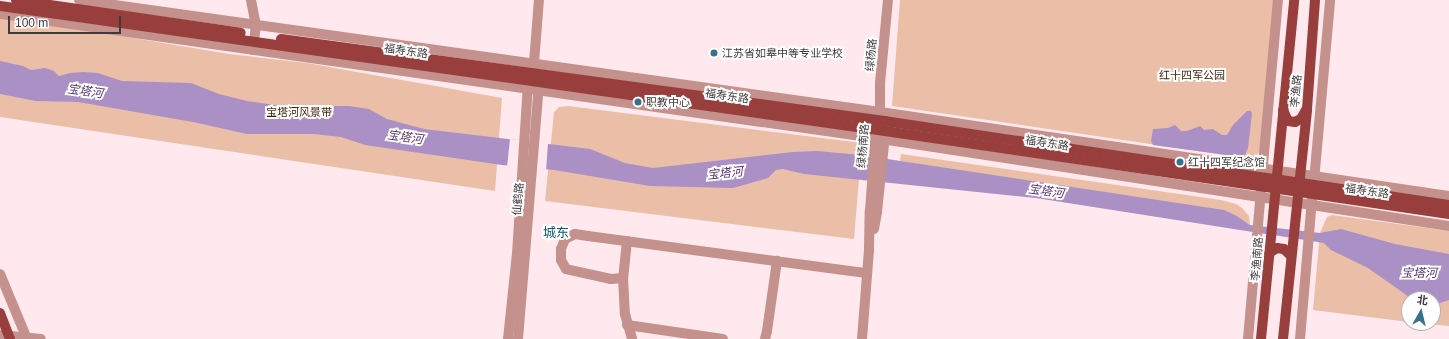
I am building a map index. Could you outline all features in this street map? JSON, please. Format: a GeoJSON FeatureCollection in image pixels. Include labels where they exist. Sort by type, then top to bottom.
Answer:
{"type":"FeatureCollection","features":[{"type":"Feature","properties":{"kind":"main road","name":"福寿东路"},"geometry":{"type":"LineString","coordinates":[[16,0],[254,38],[534,78],[880,132],[1262,183],[1276,181],[1298,183],[1449,214]]}},
{"type":"Feature","properties":{"kind":"main road","name":"李渔路"},"geometry":{"type":"LineString","coordinates":[[1276,181],[1294,0]]}},
{"type":"Feature","properties":{"kind":"main road","name":"李渔路"},"geometry":{"type":"LineString","coordinates":[[1298,183],[1307,109],[1315,0]]}},
{"type":"Feature","properties":{"kind":"main road","name":"福寿东路"},"geometry":{"type":"LineString","coordinates":[[0,6],[254,38]]}},
{"type":"Feature","properties":{"kind":"main road"},"geometry":{"type":"LineString","coordinates":[[1283,104],[1284,114],[1288,121],[1295,122],[1301,119],[1307,109]]}},
{"type":"Feature","properties":{"kind":"main road","name":"李渔南路"},"geometry":{"type":"LineString","coordinates":[[1261,339],[1276,181]]}},
{"type":"Feature","properties":{"kind":"main road"},"geometry":{"type":"LineString","coordinates":[[1283,339],[1298,183]]}},
{"type":"Feature","properties":{"kind":"main road","name":"福寿东路"},"geometry":{"type":"LineString","coordinates":[[1313,186],[1449,205]]}},
{"type":"Feature","properties":{"kind":"main road"},"geometry":{"type":"LineString","coordinates":[[1269,253],[1277,248],[1284,248],[1291,256]]}},
{"type":"Feature","properties":{"kind":"main road"},"geometry":{"type":"LineString","coordinates":[[0,313],[6,336]]}},
{"type":"Feature","properties":{"kind":"street"},"geometry":{"type":"LineString","coordinates":[[79,0],[254,38]]}},
{"type":"Feature","properties":{"kind":"street"},"geometry":{"type":"LineString","coordinates":[[251,0],[254,38]]}},
{"type":"Feature","properties":{"kind":"street","name":"仙鹤路"},"geometry":{"type":"LineString","coordinates":[[518,339],[526,189],[539,0]]}},
{"type":"Feature","properties":{"kind":"street","name":"绿杨路"},"geometry":{"type":"LineString","coordinates":[[880,132],[880,83],[888,0]]}},
{"type":"Feature","properties":{"kind":"street"},"geometry":{"type":"LineString","coordinates":[[1248,339],[1278,0]]}},
{"type":"Feature","properties":{"kind":"street"},"geometry":{"type":"LineString","coordinates":[[1300,339],[1330,0]]}},
{"type":"Feature","properties":{"kind":"street"},"geometry":{"type":"LineString","coordinates":[[0,14],[254,38],[534,78],[880,132],[1262,183],[1276,181],[1313,186],[1449,196]]}},
{"type":"Feature","properties":{"kind":"street","name":"绿杨南路"},"geometry":{"type":"LineString","coordinates":[[862,339],[880,132]]}},
{"type":"Feature","properties":{"kind":"street"},"geometry":{"type":"LineString","coordinates":[[1262,183],[1274,200],[1449,226]]}},
{"type":"Feature","properties":{"kind":"street","name":"仙鹤路"},"geometry":{"type":"LineString","coordinates":[[508,339],[526,189]]}},
{"type":"Feature","properties":{"kind":"street"},"geometry":{"type":"LineString","coordinates":[[623,278],[611,279],[566,269],[561,260],[561,249],[564,239],[575,234],[867,273]]}},
{"type":"Feature","properties":{"kind":"street"},"geometry":{"type":"LineString","coordinates":[[626,241],[623,278],[625,314],[632,339]]}},
{"type":"Feature","properties":{"kind":"street"},"geometry":{"type":"LineString","coordinates":[[765,339],[777,261]]}},
{"type":"Feature","properties":{"kind":"street"},"geometry":{"type":"LineString","coordinates":[[0,274],[27,338]]}},
{"type":"Feature","properties":{"kind":"street"},"geometry":{"type":"LineString","coordinates":[[627,325],[723,339]]}},
{"type":"Feature","properties":{"kind":"street"},"geometry":{"type":"LineString","coordinates":[[6,336],[41,339]]}},
{"type":"Feature","properties":{"kind":"green space","name":"红十四军公园"},"geometry":{"type":"Polygon","coordinates":[[[900,0],[1274,0],[1262,145],[1258,154],[1252,159],[892,106],[900,0]]]}},
{"type":"Feature","properties":{"kind":"green space","name":"宝塔河风景带"},"geometry":{"type":"Polygon","coordinates":[[[0,19],[80,29],[229,54],[307,63],[502,98],[495,191],[0,117],[0,19]]]}},
{"type":"Feature","properties":{"kind":"green space"},"geometry":{"type":"Polygon","coordinates":[[[568,106],[862,143],[854,239],[545,201],[554,112],[559,107],[568,106]]]}},
{"type":"Feature","properties":{"kind":"green space"},"geometry":{"type":"Polygon","coordinates":[[[901,154],[1221,200],[1236,204],[1242,208],[1249,216],[1250,225],[1237,216],[900,161],[901,154]]]}},
{"type":"Feature","properties":{"kind":"green space"},"geometry":{"type":"Polygon","coordinates":[[[1332,215],[1449,231],[1449,326],[1441,325],[1441,291],[1401,291],[1401,321],[1313,310],[1320,233],[1327,217],[1332,215]]]}},
{"type":"Feature","properties":{"kind":"water","name":"宝塔河"},"geometry":{"type":"Polygon","coordinates":[[[0,61],[23,66],[31,70],[45,68],[54,71],[59,76],[83,72],[98,73],[122,81],[191,83],[219,94],[247,101],[281,106],[349,106],[369,109],[387,119],[424,129],[590,149],[625,163],[653,168],[793,152],[817,151],[861,155],[1224,210],[1237,216],[1250,225],[1320,233],[1341,229],[1395,244],[1449,254],[1449,300],[1441,303],[1441,291],[1401,291],[1368,268],[1331,250],[1324,243],[1036,198],[804,174],[783,169],[776,170],[768,178],[733,188],[650,186],[554,170],[502,165],[365,145],[341,137],[313,134],[247,134],[193,122],[78,102],[36,101],[0,94],[0,61]]]}},
{"type":"Feature","properties":{"kind":"water"},"geometry":{"type":"Polygon","coordinates":[[[1247,111],[1251,111],[1252,114],[1248,148],[1245,155],[1241,157],[1153,145],[1151,141],[1153,129],[1168,128],[1175,125],[1181,131],[1187,131],[1200,126],[1204,130],[1213,129],[1222,135],[1227,135],[1233,125],[1247,111]]]}},
{"type":"Feature","properties":{"kind":"pier"},"geometry":{"type":"Polygon","coordinates":[[[510,139],[548,143],[546,171],[507,167],[510,139]]]}},
{"type":"Feature","properties":{"kind":"place","name":"江苏省如皋中等专业学校"},"geometry":{"type":"Point","coordinates":[714,53]}},
{"type":"Feature","properties":{"kind":"place","name":"职教中心"},"geometry":{"type":"Point","coordinates":[638,102]}},
{"type":"Feature","properties":{"kind":"place","name":"红十四军纪念馆"},"geometry":{"type":"Point","coordinates":[1180,162]}},
{"type":"Feature","properties":{"kind":"district","name":"城东"},"geometry":{"type":"Point","coordinates":[556,233]}}]}
